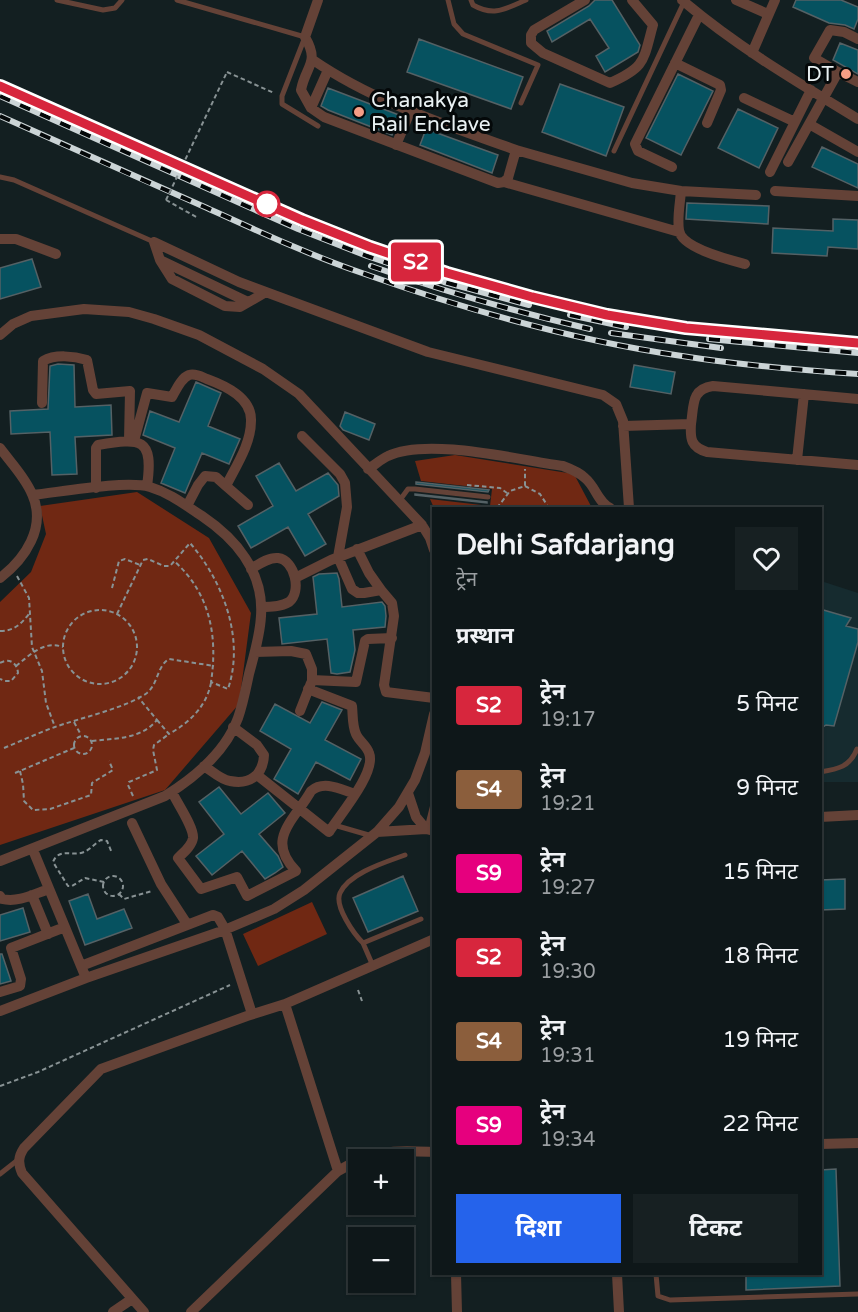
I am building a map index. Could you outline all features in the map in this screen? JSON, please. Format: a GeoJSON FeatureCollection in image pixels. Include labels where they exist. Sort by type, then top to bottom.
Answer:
{"type":"FeatureCollection","features":[{"type":"Feature","properties":{"kind":"street"},"geometry":{"type":"LineString","coordinates":[[318,0],[305,37],[311,46],[313,60],[301,90],[311,108],[324,117],[498,183],[504,182],[679,232]]}},
{"type":"Feature","properties":{"kind":"street"},"geometry":{"type":"LineString","coordinates":[[585,0],[534,30],[531,43],[543,53],[610,83],[631,74],[643,62],[653,25],[632,0]]}},
{"type":"Feature","properties":{"kind":"street"},"geometry":{"type":"LineString","coordinates":[[736,0],[768,14]]}},
{"type":"Feature","properties":{"kind":"street"},"geometry":{"type":"LineString","coordinates":[[752,53],[775,0]]}},
{"type":"Feature","properties":{"kind":"street"},"geometry":{"type":"LineString","coordinates":[[683,1],[752,53],[858,119]]}},
{"type":"Feature","properties":{"kind":"street"},"geometry":{"type":"LineString","coordinates":[[672,167],[638,151],[635,144],[699,15]]}},
{"type":"Feature","properties":{"kind":"street"},"geometry":{"type":"LineString","coordinates":[[858,39],[844,32],[830,30],[814,58],[858,82]]}},
{"type":"Feature","properties":{"kind":"street"},"geometry":{"type":"LineString","coordinates":[[313,60],[328,70],[411,112],[516,150],[632,183],[681,192],[756,195]]}},
{"type":"Feature","properties":{"kind":"street"},"geometry":{"type":"LineString","coordinates":[[675,63],[720,85],[721,90],[707,123]]}},
{"type":"Feature","properties":{"kind":"street"},"geometry":{"type":"LineString","coordinates":[[311,108],[328,70]]}},
{"type":"Feature","properties":{"kind":"street"},"geometry":{"type":"LineString","coordinates":[[788,162],[838,72]]}},
{"type":"Feature","properties":{"kind":"street"},"geometry":{"type":"LineString","coordinates":[[770,172],[811,90]]}},
{"type":"Feature","properties":{"kind":"street"},"geometry":{"type":"LineString","coordinates":[[744,98],[795,122]]}},
{"type":"Feature","properties":{"kind":"street"},"geometry":{"type":"LineString","coordinates":[[396,145],[411,112]]}},
{"type":"Feature","properties":{"kind":"street"},"geometry":{"type":"LineString","coordinates":[[809,124],[858,152]]}},
{"type":"Feature","properties":{"kind":"street"},"geometry":{"type":"LineString","coordinates":[[504,182],[508,178],[516,150]]}},
{"type":"Feature","properties":{"kind":"street"},"geometry":{"type":"LineString","coordinates":[[775,191],[858,196]]}},
{"type":"Feature","properties":{"kind":"street"},"geometry":{"type":"LineString","coordinates":[[681,192],[679,232],[683,239],[713,256],[745,264]]}},
{"type":"Feature","properties":{"kind":"street"},"geometry":{"type":"LineString","coordinates":[[0,239],[16,239],[56,255]]}},
{"type":"Feature","properties":{"kind":"street"},"geometry":{"type":"LineString","coordinates":[[153,242],[160,260],[248,302],[266,292]]}},
{"type":"Feature","properties":{"kind":"street"},"geometry":{"type":"LineString","coordinates":[[153,242],[239,282],[428,352],[603,394],[616,404],[623,426],[629,507]]}},
{"type":"Feature","properties":{"kind":"street"},"geometry":{"type":"LineString","coordinates":[[0,336],[13,324],[31,316],[84,309],[129,312],[199,335],[284,383],[313,408],[422,525],[432,544]]}},
{"type":"Feature","properties":{"kind":"street"},"geometry":{"type":"LineString","coordinates":[[42,403],[43,361],[48,358],[77,356],[87,360],[93,390],[96,394],[130,391],[131,440]]}},
{"type":"Feature","properties":{"kind":"street"},"geometry":{"type":"LineString","coordinates":[[131,440],[147,393],[172,397],[188,375],[197,375],[228,387],[250,410],[251,421],[248,442],[226,486]]}},
{"type":"Feature","properties":{"kind":"street"},"geometry":{"type":"LineString","coordinates":[[858,399],[713,386],[700,388],[696,393],[690,436],[692,444],[699,450],[707,452],[858,465]]}},
{"type":"Feature","properties":{"kind":"street"},"geometry":{"type":"LineString","coordinates":[[797,460],[804,394]]}},
{"type":"Feature","properties":{"kind":"street"},"geometry":{"type":"LineString","coordinates":[[623,426],[691,424]]}},
{"type":"Feature","properties":{"kind":"street"},"geometry":{"type":"LineString","coordinates":[[302,436],[340,474],[345,483],[347,507],[338,557],[352,589],[358,593],[381,590]]}},
{"type":"Feature","properties":{"kind":"street"},"geometry":{"type":"LineString","coordinates":[[96,488],[96,448],[98,445],[131,440],[140,443],[147,450],[149,457],[147,486]]}},
{"type":"Feature","properties":{"kind":"street"},"geometry":{"type":"LineString","coordinates":[[0,448],[33,495],[37,514],[35,533],[27,550],[13,568],[0,578]]}},
{"type":"Feature","properties":{"kind":"street"},"geometry":{"type":"LineString","coordinates":[[368,469],[389,456],[426,448],[526,460],[563,466],[576,471],[587,479],[603,504],[608,507]]}},
{"type":"Feature","properties":{"kind":"street"},"geometry":{"type":"LineString","coordinates":[[187,506],[205,476],[216,477],[248,505]]}},
{"type":"Feature","properties":{"kind":"street"},"geometry":{"type":"LineString","coordinates":[[0,861],[33,850],[172,792],[190,781],[224,743],[238,719],[262,614],[259,589],[247,559],[236,544],[219,528],[166,493],[147,486],[129,485],[33,495]]}},
{"type":"Feature","properties":{"kind":"street"},"geometry":{"type":"LineString","coordinates":[[295,578],[357,549],[422,525]]}},
{"type":"Feature","properties":{"kind":"street"},"geometry":{"type":"LineString","coordinates":[[357,549],[369,573],[392,603],[394,616],[384,686],[386,692],[432,698]]}},
{"type":"Feature","properties":{"kind":"street"},"geometry":{"type":"LineString","coordinates":[[251,569],[276,558],[290,565],[295,578],[296,591],[290,601],[279,606],[261,607]]}},
{"type":"Feature","properties":{"kind":"street"},"geometry":{"type":"LineString","coordinates":[[310,684],[356,682],[365,640],[392,638]]}},
{"type":"Feature","properties":{"kind":"street"},"geometry":{"type":"LineString","coordinates":[[255,652],[291,651],[306,654],[312,669],[310,684],[300,711]]}},
{"type":"Feature","properties":{"kind":"street"},"geometry":{"type":"LineString","coordinates":[[257,775],[329,832],[363,783],[371,756],[356,734],[352,705],[310,684]]}},
{"type":"Feature","properties":{"kind":"street"},"geometry":{"type":"LineString","coordinates":[[0,1011],[225,929],[274,909],[304,891],[375,834],[399,807],[416,780],[432,723]]}},
{"type":"Feature","properties":{"kind":"street"},"geometry":{"type":"LineString","coordinates":[[204,766],[228,781],[241,782],[253,778],[261,771],[264,755],[257,745],[233,727]]}},
{"type":"Feature","properties":{"kind":"street"},"geometry":{"type":"LineString","coordinates":[[172,792],[191,828],[193,837],[191,843],[178,858],[183,867],[201,889],[237,877],[247,896],[296,871],[282,849],[282,836],[311,791],[325,784],[355,794]]}},
{"type":"Feature","properties":{"kind":"street"},"geometry":{"type":"LineString","coordinates":[[408,793],[416,818],[430,830]]}},
{"type":"Feature","properties":{"kind":"street"},"geometry":{"type":"LineString","coordinates":[[822,817],[858,815]]}},
{"type":"Feature","properties":{"kind":"street"},"geometry":{"type":"LineString","coordinates":[[132,823],[163,886],[187,924]]}},
{"type":"Feature","properties":{"kind":"street"},"geometry":{"type":"LineString","coordinates":[[375,834],[430,830]]}},
{"type":"Feature","properties":{"kind":"street"},"geometry":{"type":"LineString","coordinates":[[33,850],[86,978]]}},
{"type":"Feature","properties":{"kind":"street"},"geometry":{"type":"LineString","coordinates":[[0,896],[9,901],[49,889]]}},
{"type":"Feature","properties":{"kind":"street"},"geometry":{"type":"LineString","coordinates":[[32,895],[48,934]]}},
{"type":"Feature","properties":{"kind":"street"},"geometry":{"type":"LineString","coordinates":[[81,966],[213,915],[218,917],[225,929],[252,1014]]}},
{"type":"Feature","properties":{"kind":"street"},"geometry":{"type":"LineString","coordinates":[[0,992],[20,986],[20,972],[11,948],[65,927]]}},
{"type":"Feature","properties":{"kind":"street"},"geometry":{"type":"LineString","coordinates":[[144,1312],[22,1173],[18,1164],[24,1148],[101,1069],[285,1004],[432,940]]}},
{"type":"Feature","properties":{"kind":"street"},"geometry":{"type":"LineString","coordinates":[[285,1004],[338,1171]]}},
{"type":"Feature","properties":{"kind":"street"},"geometry":{"type":"LineString","coordinates":[[822,1144],[858,1143]]}},
{"type":"Feature","properties":{"kind":"street"},"geometry":{"type":"LineString","coordinates":[[414,1151],[432,1152]]}},
{"type":"Feature","properties":{"kind":"street"},"geometry":{"type":"LineString","coordinates":[[191,1312],[338,1171],[348,1166]]}},
{"type":"Feature","properties":{"kind":"street"},"geometry":{"type":"LineString","coordinates":[[456,1275],[457,1312]]}},
{"type":"Feature","properties":{"kind":"street"},"geometry":{"type":"LineString","coordinates":[[617,1275],[619,1312]]}},
{"type":"Feature","properties":{"kind":"street"},"geometry":{"type":"LineString","coordinates":[[113,1312],[132,1299]]}},
{"type":"Feature","properties":{"kind":"lane"},"geometry":{"type":"LineString","coordinates":[[57,0],[103,10],[115,8],[122,0]]}},
{"type":"Feature","properties":{"kind":"lane"},"geometry":{"type":"LineString","coordinates":[[177,0],[305,37],[282,96],[282,104],[318,126]]}},
{"type":"Feature","properties":{"kind":"lane"},"geometry":{"type":"LineString","coordinates":[[448,0],[454,24],[463,34],[538,65],[521,103]]}},
{"type":"Feature","properties":{"kind":"lane"},"geometry":{"type":"LineString","coordinates":[[471,0],[473,5],[485,12],[500,11],[526,0]]}},
{"type":"Feature","properties":{"kind":"lane"},"geometry":{"type":"LineString","coordinates":[[614,151],[683,1]]}},
{"type":"Feature","properties":{"kind":"lane"},"geometry":{"type":"LineString","coordinates":[[0,177],[14,180],[153,242]]}},
{"type":"Feature","properties":{"kind":"lane"},"geometry":{"type":"LineString","coordinates":[[399,501],[408,489],[488,497]]}},
{"type":"Feature","properties":{"kind":"lane"},"geometry":{"type":"LineString","coordinates":[[822,772],[848,765],[857,749]]}},
{"type":"Feature","properties":{"kind":"lane"},"geometry":{"type":"LineString","coordinates":[[430,830],[432,815]]}},
{"type":"Feature","properties":{"kind":"lane"},"geometry":{"type":"LineString","coordinates":[[334,825],[375,834]]}},
{"type":"Feature","properties":{"kind":"lane"},"geometry":{"type":"LineString","coordinates":[[373,966],[363,943],[351,930],[339,894],[346,885],[370,867],[405,855]]}},
{"type":"Feature","properties":{"kind":"lane"},"geometry":{"type":"LineString","coordinates":[[363,943],[421,919]]}},
{"type":"Feature","properties":{"kind":"lane"},"geometry":{"type":"LineString","coordinates":[[0,1174],[19,1159]]}},
{"type":"Feature","properties":{"kind":"lane"},"geometry":{"type":"LineString","coordinates":[[656,1275],[658,1296],[670,1300],[858,1294]]}},
{"type":"Feature","properties":{"kind":"path"},"geometry":{"type":"LineString","coordinates":[[198,218],[166,200],[227,72],[282,96]]}},
{"type":"Feature","properties":{"kind":"path"},"geometry":{"type":"LineString","coordinates":[[525,486],[526,460]]}},
{"type":"Feature","properties":{"kind":"path"},"geometry":{"type":"LineString","coordinates":[[498,507],[510,491],[525,486],[540,494],[548,507]]}},
{"type":"Feature","properties":{"kind":"path"},"geometry":{"type":"LineString","coordinates":[[117,614],[142,560],[148,559],[164,566],[170,566],[190,543],[204,559],[221,591],[232,628],[232,678],[228,689],[211,682]]}},
{"type":"Feature","properties":{"kind":"path"},"geometry":{"type":"LineString","coordinates":[[112,588],[119,561],[125,559],[140,565]]}},
{"type":"Feature","properties":{"kind":"path"},"geometry":{"type":"LineString","coordinates":[[133,796],[129,782],[157,770],[154,745],[187,723],[209,695],[214,666],[213,626],[202,596],[174,561]]}},
{"type":"Feature","properties":{"kind":"path"},"geometry":{"type":"LineString","coordinates":[[13,568],[29,598],[34,652],[42,671],[46,703],[55,727]]}},
{"type":"Feature","properties":{"kind":"path"},"geometry":{"type":"LineString","coordinates":[[102,610],[117,614],[132,628],[137,639],[134,663],[126,674],[116,681],[98,684],[80,678],[68,664],[63,646],[70,624],[79,616],[90,611],[102,610]]}},
{"type":"Feature","properties":{"kind":"path"},"geometry":{"type":"LineString","coordinates":[[0,631],[16,628],[29,614]]}},
{"type":"Feature","properties":{"kind":"path"},"geometry":{"type":"LineString","coordinates":[[16,666],[45,645],[63,646]]}},
{"type":"Feature","properties":{"kind":"path"},"geometry":{"type":"LineString","coordinates":[[3,748],[146,693],[155,685],[165,662],[170,659],[214,666]]}},
{"type":"Feature","properties":{"kind":"path"},"geometry":{"type":"LineString","coordinates":[[0,663],[8,660],[16,666],[18,673],[15,679],[8,682],[0,680]]}},
{"type":"Feature","properties":{"kind":"path"},"geometry":{"type":"LineString","coordinates":[[138,697],[169,734]]}},
{"type":"Feature","properties":{"kind":"path"},"geometry":{"type":"LineString","coordinates":[[81,736],[92,741],[128,738],[151,727],[157,720]]}},
{"type":"Feature","properties":{"kind":"path"},"geometry":{"type":"LineString","coordinates":[[74,722],[81,736]]}},
{"type":"Feature","properties":{"kind":"path"},"geometry":{"type":"LineString","coordinates":[[81,736],[74,742],[74,748],[81,754],[87,754],[91,750],[92,741]]}},
{"type":"Feature","properties":{"kind":"path"},"geometry":{"type":"LineString","coordinates":[[15,773],[74,748]]}},
{"type":"Feature","properties":{"kind":"path"},"geometry":{"type":"LineString","coordinates":[[20,771],[24,801],[33,810],[42,810],[91,795],[92,783],[113,770],[109,761]]}},
{"type":"Feature","properties":{"kind":"path"},"geometry":{"type":"LineString","coordinates":[[104,882],[107,894],[113,896],[119,894],[122,888],[120,880],[112,877],[104,882],[85,878],[68,886],[52,862],[56,855],[84,852],[101,840],[107,841],[112,853]]}},
{"type":"Feature","properties":{"kind":"path"},"geometry":{"type":"LineString","coordinates":[[119,894],[124,899],[130,899],[163,886]]}},
{"type":"Feature","properties":{"kind":"path"},"geometry":{"type":"LineString","coordinates":[[0,1086],[38,1072],[241,980]]}},
{"type":"Feature","properties":{"kind":"path"},"geometry":{"type":"LineString","coordinates":[[358,990],[362,1001]]}},
{"type":"Feature","properties":{"kind":"shaded area"},"geometry":{"type":"Polygon","coordinates":[[[455,455],[574,474],[591,507],[434,507],[430,499],[490,506],[492,489],[421,481],[415,461],[455,455]]]}},
{"type":"Feature","properties":{"kind":"shaded area"},"geometry":{"type":"Polygon","coordinates":[[[137,492],[209,538],[251,613],[239,704],[165,790],[0,845],[0,602],[31,572],[46,534],[40,506],[137,492]]]}},
{"type":"Feature","properties":{"kind":"shaded area"},"geometry":{"type":"Polygon","coordinates":[[[822,581],[858,593],[858,782],[822,782],[822,581]]]}},
{"type":"Feature","properties":{"kind":"shaded area"},"geometry":{"type":"Polygon","coordinates":[[[312,902],[327,934],[258,966],[243,934],[312,902]]]}},
{"type":"Feature","properties":{"kind":"building"},"geometry":{"type":"Polygon","coordinates":[[[595,0],[612,0],[640,45],[638,52],[605,72],[596,56],[609,48],[590,19],[552,42],[547,31],[595,0]]]}},
{"type":"Feature","properties":{"kind":"building"},"geometry":{"type":"Polygon","coordinates":[[[796,0],[841,0],[858,7],[858,19],[854,29],[829,23],[793,7],[796,0]]]}},
{"type":"Feature","properties":{"kind":"building"},"geometry":{"type":"Polygon","coordinates":[[[419,39],[523,77],[511,109],[407,72],[419,39]]]}},
{"type":"Feature","properties":{"kind":"building"},"geometry":{"type":"Polygon","coordinates":[[[840,43],[858,50],[858,74],[833,60],[840,43]]]}},
{"type":"Feature","properties":{"kind":"building"},"geometry":{"type":"Polygon","coordinates":[[[678,74],[713,91],[681,155],[646,138],[678,74]]]}},
{"type":"Feature","properties":{"kind":"building"},"geometry":{"type":"Polygon","coordinates":[[[560,84],[624,107],[606,156],[542,132],[560,84]]]}},
{"type":"Feature","properties":{"kind":"building","name":"Chanakya Rail Enclave"},"geometry":{"type":"Polygon","coordinates":[[[328,88],[399,115],[392,135],[321,106],[328,88]]]}},
{"type":"Feature","properties":{"kind":"building"},"geometry":{"type":"Polygon","coordinates":[[[738,109],[778,128],[759,168],[718,148],[738,109]]]}},
{"type":"Feature","properties":{"kind":"building","name":"Chanakya Rail Enclave"},"geometry":{"type":"Polygon","coordinates":[[[426,129],[498,155],[492,173],[420,145],[426,129]]]}},
{"type":"Feature","properties":{"kind":"building"},"geometry":{"type":"Polygon","coordinates":[[[822,147],[858,164],[858,188],[812,167],[822,147]]]}},
{"type":"Feature","properties":{"kind":"building"},"geometry":{"type":"Polygon","coordinates":[[[687,203],[769,206],[768,224],[686,219],[687,203]]]}},
{"type":"Feature","properties":{"kind":"building"},"geometry":{"type":"Polygon","coordinates":[[[833,219],[858,220],[858,249],[828,247],[827,256],[772,253],[773,228],[833,231],[833,219]]]}},
{"type":"Feature","properties":{"kind":"building"},"geometry":{"type":"Polygon","coordinates":[[[32,259],[41,287],[0,299],[0,268],[32,259]]]}},
{"type":"Feature","properties":{"kind":"building"},"geometry":{"type":"Polygon","coordinates":[[[74,365],[75,407],[111,405],[112,435],[75,437],[77,474],[52,475],[50,432],[11,434],[10,411],[48,409],[50,366],[74,365]]]}},
{"type":"Feature","properties":{"kind":"building"},"geometry":{"type":"Polygon","coordinates":[[[634,365],[675,372],[671,394],[630,387],[634,365]]]}},
{"type":"Feature","properties":{"kind":"building"},"geometry":{"type":"Polygon","coordinates":[[[196,382],[221,393],[208,426],[240,439],[229,464],[202,453],[185,493],[161,483],[175,448],[143,435],[150,411],[179,422],[196,382]]]}},
{"type":"Feature","properties":{"kind":"building"},"geometry":{"type":"Polygon","coordinates":[[[345,412],[375,424],[369,440],[343,430],[340,426],[345,412]]]}},
{"type":"Feature","properties":{"kind":"building"},"geometry":{"type":"Polygon","coordinates":[[[279,463],[296,491],[328,473],[338,485],[339,496],[308,514],[326,544],[305,556],[288,527],[251,548],[238,526],[273,506],[256,476],[279,463]]]}},
{"type":"Feature","properties":{"kind":"building"},"geometry":{"type":"Polygon","coordinates":[[[416,482],[489,490],[488,492],[416,484],[416,482]]]}},
{"type":"Feature","properties":{"kind":"building"},"geometry":{"type":"Polygon","coordinates":[[[415,495],[487,502],[487,503],[415,495]]]}},
{"type":"Feature","properties":{"kind":"building"},"geometry":{"type":"Polygon","coordinates":[[[337,573],[342,607],[382,602],[386,616],[385,627],[353,630],[355,650],[350,672],[337,674],[331,673],[327,639],[282,644],[279,618],[317,614],[313,577],[319,574],[337,573]]]}},
{"type":"Feature","properties":{"kind":"building"},"geometry":{"type":"Polygon","coordinates":[[[822,610],[851,618],[846,626],[858,629],[858,642],[834,726],[826,725],[822,728],[822,610]]]}},
{"type":"Feature","properties":{"kind":"building"},"geometry":{"type":"Polygon","coordinates":[[[322,702],[342,710],[325,740],[361,759],[350,780],[316,762],[298,794],[274,779],[291,749],[260,731],[275,704],[310,723],[322,702]]]}},
{"type":"Feature","properties":{"kind":"building"},"geometry":{"type":"Polygon","coordinates":[[[219,787],[241,814],[268,793],[285,813],[259,834],[278,856],[283,867],[265,879],[242,851],[212,875],[196,856],[224,834],[199,802],[219,787]]]}},
{"type":"Feature","properties":{"kind":"building"},"geometry":{"type":"Polygon","coordinates":[[[403,876],[418,911],[368,932],[353,898],[403,876]]]}},
{"type":"Feature","properties":{"kind":"building"},"geometry":{"type":"Polygon","coordinates":[[[845,879],[845,909],[822,910],[822,880],[845,879]]]}},
{"type":"Feature","properties":{"kind":"building"},"geometry":{"type":"Polygon","coordinates":[[[88,894],[97,919],[124,909],[132,928],[85,945],[69,901],[88,894]]]}},
{"type":"Feature","properties":{"kind":"building"},"geometry":{"type":"Polygon","coordinates":[[[23,908],[30,932],[0,941],[0,915],[23,908]]]}},
{"type":"Feature","properties":{"kind":"building"},"geometry":{"type":"Polygon","coordinates":[[[0,954],[2,954],[11,981],[0,984],[0,954]]]}},
{"type":"Feature","properties":{"kind":"building"},"geometry":{"type":"Polygon","coordinates":[[[836,1169],[840,1286],[746,1290],[746,1275],[822,1275],[822,1170],[836,1169]]]}},
{"type":"Feature","properties":{"kind":"railway"},"geometry":{"type":"LineString","coordinates":[[0,86],[302,220],[370,247],[447,273],[532,297],[607,314],[686,328],[858,343]]}},
{"type":"Feature","properties":{"kind":"railway"},"geometry":{"type":"LineString","coordinates":[[0,96],[298,229],[367,256],[444,282],[529,305]]}},
{"type":"Feature","properties":{"kind":"railway"},"geometry":{"type":"LineString","coordinates":[[0,116],[303,251],[401,287],[480,311],[560,332],[641,349],[748,365],[858,374]]}},
{"type":"Feature","properties":{"kind":"railway"},"geometry":{"type":"LineString","coordinates":[[371,266],[535,316],[590,329]]}},
{"type":"Feature","properties":{"kind":"railway"},"geometry":{"type":"LineString","coordinates":[[570,315],[626,327]]}},
{"type":"Feature","properties":{"kind":"railway"},"geometry":{"type":"LineString","coordinates":[[611,333],[721,348]]}},
{"type":"Feature","properties":{"kind":"railway"},"geometry":{"type":"LineString","coordinates":[[709,339],[858,353]]}},
{"type":"Feature","properties":{"kind":"train","name":"S2"},"geometry":{"type":"LineString","coordinates":[[0,86],[302,220],[370,247],[447,273],[607,315],[686,328],[858,343]]}},
{"type":"Feature","properties":{"kind":"place","name":"DT"},"geometry":{"type":"Point","coordinates":[846,74]}},
{"type":"Feature","properties":{"kind":"place","name":"Chanakya Rail Enclave"},"geometry":{"type":"Point","coordinates":[359,112]}}]}
